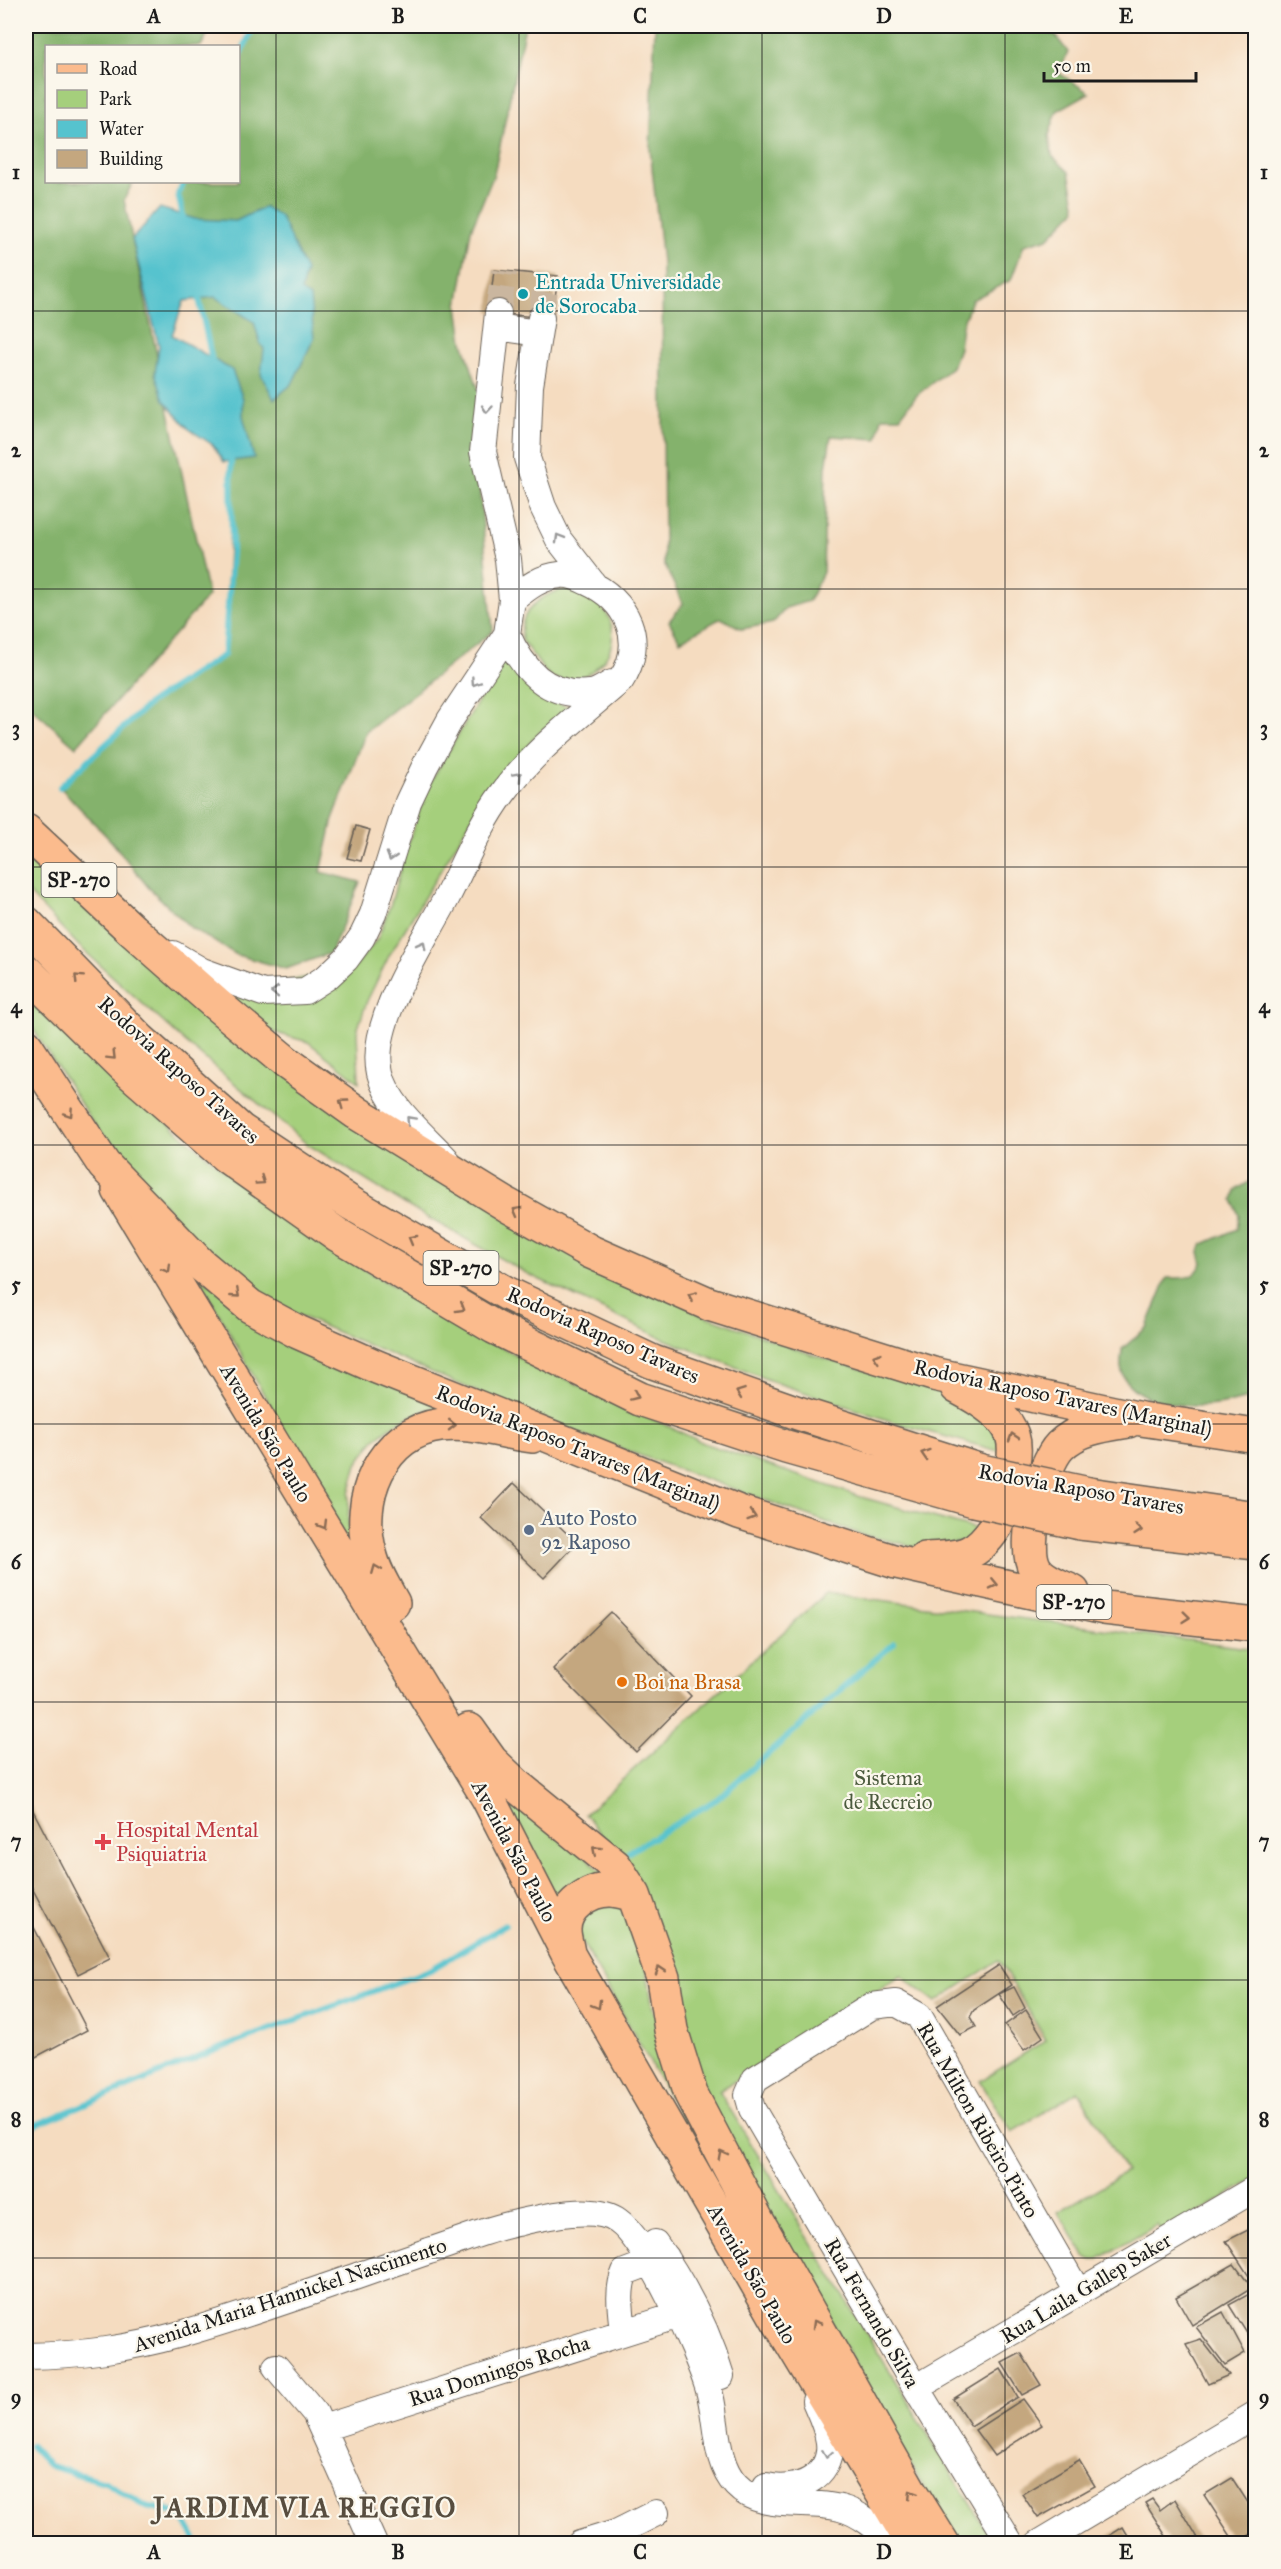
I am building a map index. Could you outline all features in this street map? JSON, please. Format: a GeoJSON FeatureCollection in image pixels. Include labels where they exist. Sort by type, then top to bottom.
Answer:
{"type":"FeatureCollection","features":[{"type":"Feature","properties":{"kind":"main road","name":"Rodovia Raposo Tavares (Marginal)"},"geometry":{"type":"LineString","coordinates":[[26,831],[132,930],[287,1063],[357,1113],[464,1179],[591,1252],[709,1304],[933,1374],[1141,1419],[1256,1436]]}},
{"type":"Feature","properties":{"kind":"main road","name":"Rodovia Raposo Tavares"},"geometry":{"type":"LineString","coordinates":[[26,923],[140,1040],[240,1130],[352,1204],[506,1293],[653,1362],[798,1413],[977,1486]]}},
{"type":"Feature","properties":{"kind":"main road","name":"Rodovia Raposo Tavares"},"geometry":{"type":"LineString","coordinates":[[26,971],[123,1066],[226,1156],[338,1235],[494,1327],[640,1399],[786,1447],[1256,1543]]}},
{"type":"Feature","properties":{"kind":"main road","name":"Rodovia Raposo Tavares (Marginal)"},"geometry":{"type":"LineString","coordinates":[[26,1046],[104,1165],[200,1263],[250,1306],[298,1332],[376,1366],[739,1512],[896,1562],[1104,1608],[1256,1625]]}},
{"type":"Feature","properties":{"kind":"main road","name":"Avenida São Paulo"},"geometry":{"type":"LineString","coordinates":[[104,1165],[488,1798],[568,1954],[779,2322],[913,2544]]}},
{"type":"Feature","properties":{"kind":"main road"},"geometry":{"type":"LineString","coordinates":[[896,1562],[956,1557],[973,1552],[996,1526],[1016,1449],[1013,1432],[1003,1417],[983,1400],[933,1374]]}},
{"type":"Feature","properties":{"kind":"main road"},"geometry":{"type":"LineString","coordinates":[[1104,1608],[1042,1577],[1030,1556],[1030,1531],[1048,1462],[1060,1446],[1078,1432],[1102,1425],[1141,1419]]}},
{"type":"Feature","properties":{"kind":"main road","name":"Avenida São Paulo"},"geometry":{"type":"LineString","coordinates":[[561,1441],[466,1425],[423,1428],[407,1437],[388,1454],[376,1471],[365,1509],[366,1532],[376,1572],[430,1668],[481,1749],[517,1786],[615,1866],[634,1895],[663,1978],[671,2030],[691,2094],[757,2220],[910,2491],[943,2544]]}},
{"type":"Feature","properties":{"kind":"main road","name":"Rodovia Raposo Tavares"},"geometry":{"type":"LineString","coordinates":[[1084,1509],[1256,1518]]}},
{"type":"Feature","properties":{"kind":"main road"},"geometry":{"type":"LineString","coordinates":[[568,1954],[564,1928],[571,1910],[579,1900],[595,1892],[611,1890],[634,1895]]}},
{"type":"Feature","properties":{"kind":"street"},"geometry":{"type":"LineString","coordinates":[[132,930],[202,971],[263,993],[305,991],[327,977],[346,959],[362,937],[373,914],[408,802],[425,766],[450,720],[507,634],[512,600],[508,559],[483,452],[498,320],[539,326],[530,386],[527,458],[543,507],[559,540],[594,585],[612,598],[622,609],[633,636],[633,654],[630,667],[621,680],[536,757],[503,792],[475,838],[395,995],[384,1025],[378,1052],[380,1073],[389,1097],[464,1179]]}},
{"type":"Feature","properties":{"kind":"street"},"geometry":{"type":"LineString","coordinates":[[512,600],[543,578],[563,574],[594,585]]}},
{"type":"Feature","properties":{"kind":"street"},"geometry":{"type":"LineString","coordinates":[[507,634],[516,655],[531,674],[556,688],[592,693],[621,680]]}},
{"type":"Feature","properties":{"kind":"street","name":"Rua Milton Ribeiro Pinto"},"geometry":{"type":"LineString","coordinates":[[754,2079],[872,2006],[896,2003],[920,2016],[1078,2292]]}},
{"type":"Feature","properties":{"kind":"street","name":"Rua Fernando Silva"},"geometry":{"type":"LineString","coordinates":[[754,2079],[748,2095],[752,2109],[916,2388],[1011,2544]]}},
{"type":"Feature","properties":{"kind":"street","name":"Rua Laila Gallep Saker"},"geometry":{"type":"LineString","coordinates":[[916,2388],[1256,2188]]}},
{"type":"Feature","properties":{"kind":"street","name":"Avenida Maria Hannickel Nascimento"},"geometry":{"type":"LineString","coordinates":[[26,2356],[112,2351],[182,2333],[515,2223],[575,2213],[607,2214],[626,2228],[657,2259],[694,2307],[717,2362],[724,2388],[735,2459],[744,2473],[756,2483],[780,2489],[797,2487],[816,2477],[826,2463],[829,2445],[826,2426],[779,2322]]}},
{"type":"Feature","properties":{"kind":"street"},"geometry":{"type":"LineString","coordinates":[[623,2331],[620,2306],[625,2272],[657,2259]]}},
{"type":"Feature","properties":{"kind":"street","name":"Avenida Maria Hannickel Nascimento"},"geometry":{"type":"LineString","coordinates":[[657,2259],[677,2316],[708,2388],[722,2459],[727,2474],[737,2487],[758,2499],[843,2508],[876,2527],[894,2544]]}},
{"type":"Feature","properties":{"kind":"street","name":"Avenida Maria Hannickel Nascimento"},"geometry":{"type":"LineString","coordinates":[[677,2316],[686,2315],[691,2321],[724,2388]]}},
{"type":"Feature","properties":{"kind":"street","name":"Rua Domingos Rocha"},"geometry":{"type":"LineString","coordinates":[[323,2428],[623,2331],[677,2316]]}},
{"type":"Feature","properties":{"kind":"street"},"geometry":{"type":"LineString","coordinates":[[276,2367],[315,2413],[374,2544]]}},
{"type":"Feature","properties":{"kind":"street"},"geometry":{"type":"LineString","coordinates":[[1038,2544],[1256,2414]]}},
{"type":"Feature","properties":{"kind":"street"},"geometry":{"type":"LineString","coordinates":[[580,2544],[616,2533],[656,2513]]}},
{"type":"Feature","properties":{"kind":"green space"},"geometry":{"type":"Polygon","coordinates":[[[26,26],[212,26],[202,45],[45,45],[45,183],[132,183],[124,200],[208,596],[76,747],[26,703],[26,26]]]}},
{"type":"Feature","properties":{"kind":"green space"},"geometry":{"type":"Polygon","coordinates":[[[254,26],[525,26],[494,174],[471,230],[458,305],[463,342],[480,394],[476,452],[493,631],[366,732],[333,819],[321,872],[360,882],[331,953],[286,969],[237,955],[191,928],[149,888],[112,842],[60,787],[150,703],[224,655],[233,461],[178,194],[184,183],[240,183],[240,58],[254,26]]]}},
{"type":"Feature","properties":{"kind":"green space"},"geometry":{"type":"Polygon","coordinates":[[[655,26],[1023,26],[1055,35],[1068,52],[1059,73],[1089,93],[1057,111],[1049,135],[1052,156],[1069,172],[1076,209],[1048,238],[1024,245],[1011,280],[972,300],[962,325],[959,348],[952,367],[917,395],[900,417],[882,417],[877,439],[831,436],[826,468],[823,572],[809,601],[786,608],[773,623],[742,629],[721,618],[680,641],[669,621],[683,604],[664,563],[662,262],[650,149],[655,26]]]}},
{"type":"Feature","properties":{"kind":"green space"},"geometry":{"type":"Polygon","coordinates":[[[565,589],[586,595],[595,601],[602,608],[612,626],[610,649],[606,657],[585,675],[568,680],[550,676],[546,672],[523,641],[521,629],[527,612],[533,605],[556,591],[565,589]]]}},
{"type":"Feature","properties":{"kind":"green space"},"geometry":{"type":"Polygon","coordinates":[[[505,656],[532,689],[570,708],[537,735],[480,805],[390,954],[367,1001],[357,1031],[359,1082],[308,1042],[259,1028],[225,992],[353,969],[378,938],[428,786],[505,656]]]}},
{"type":"Feature","properties":{"kind":"green space"},"geometry":{"type":"Polygon","coordinates":[[[26,847],[218,1018],[698,1313],[819,1357],[940,1391],[989,1416],[1002,1452],[903,1425],[774,1382],[664,1339],[528,1274],[411,1208],[307,1144],[185,1042],[79,946],[26,890],[26,847]]]}},
{"type":"Feature","properties":{"kind":"green space"},"geometry":{"type":"Polygon","coordinates":[[[26,999],[232,1177],[365,1270],[517,1356],[706,1444],[861,1497],[979,1530],[967,1542],[918,1547],[863,1535],[555,1425],[272,1304],[219,1264],[143,1182],[91,1120],[26,1018],[26,999]]]}},
{"type":"Feature","properties":{"kind":"green space"},"geometry":{"type":"Polygon","coordinates":[[[1255,1178],[1255,1398],[1218,1405],[1192,1406],[1161,1402],[1147,1397],[1135,1390],[1126,1380],[1121,1368],[1122,1349],[1147,1327],[1167,1278],[1183,1278],[1196,1273],[1202,1263],[1199,1252],[1203,1244],[1237,1229],[1239,1216],[1233,1200],[1236,1190],[1255,1178]]]}},
{"type":"Feature","properties":{"kind":"green space"},"geometry":{"type":"Polygon","coordinates":[[[199,1278],[453,1406],[427,1409],[398,1422],[374,1440],[357,1464],[349,1493],[348,1528],[360,1565],[443,1711],[606,1877],[586,1879],[573,1886],[554,1915],[199,1278]]]}},
{"type":"Feature","properties":{"kind":"green space","name":"Sistema de Recreio"},"geometry":{"type":"Polygon","coordinates":[[[826,1593],[1255,1649],[1255,2179],[1163,2234],[1157,2225],[1097,2260],[1091,2260],[1085,2256],[1058,2212],[1126,2172],[1078,2091],[1012,2132],[980,2081],[1046,2040],[999,1960],[936,2002],[901,1976],[719,2091],[994,2543],[955,2543],[698,2084],[632,1874],[585,1814],[826,1593]]]}},
{"type":"Feature","properties":{"kind":"green space"},"geometry":{"type":"Polygon","coordinates":[[[591,1903],[620,1907],[629,1919],[644,1955],[653,2009],[921,2543],[577,1933],[591,1903]]]}},
{"type":"Feature","properties":{"kind":"water"},"geometry":{"type":"Polygon","coordinates":[[[264,207],[280,216],[306,271],[301,291],[310,297],[314,338],[292,384],[274,399],[261,374],[264,349],[254,322],[215,297],[184,301],[172,335],[232,370],[243,399],[243,416],[254,458],[224,462],[213,445],[189,429],[164,400],[155,373],[159,346],[132,239],[160,208],[195,219],[236,221],[264,207]]]}},
{"type":"Feature","properties":{"kind":"building","name":"Entrada Universidade de Sorocaba"},"geometry":{"type":"Polygon","coordinates":[[[494,270],[558,276],[552,319],[489,312],[494,270]]]}},
{"type":"Feature","properties":{"kind":"building"},"geometry":{"type":"Polygon","coordinates":[[[356,826],[370,830],[361,861],[347,858],[356,826]]]}},
{"type":"Feature","properties":{"kind":"building","name":"Auto Posto 92 Raposo"},"geometry":{"type":"Polygon","coordinates":[[[514,1483],[577,1543],[544,1578],[481,1518],[514,1483]]]}},
{"type":"Feature","properties":{"kind":"building","name":"Boi na Brasa"},"geometry":{"type":"Polygon","coordinates":[[[611,1612],[691,1696],[636,1752],[553,1669],[611,1612]]]}},
{"type":"Feature","properties":{"kind":"building"},"geometry":{"type":"Polygon","coordinates":[[[26,1797],[110,1958],[78,1974],[31,1886],[26,1889],[26,1797]]]}},
{"type":"Feature","properties":{"kind":"building"},"geometry":{"type":"Polygon","coordinates":[[[26,1912],[87,2030],[30,2060],[26,2051],[26,1912]]]}},
{"type":"Feature","properties":{"kind":"building"},"geometry":{"type":"Polygon","coordinates":[[[999,1965],[1012,1985],[974,2010],[970,2017],[976,2027],[960,2035],[937,2006],[999,1965]]]}},
{"type":"Feature","properties":{"kind":"building"},"geometry":{"type":"Polygon","coordinates":[[[1014,1987],[1025,2008],[1013,2016],[999,1994],[1014,1987]]]}},
{"type":"Feature","properties":{"kind":"building"},"geometry":{"type":"Polygon","coordinates":[[[1026,2010],[1043,2037],[1024,2050],[1005,2025],[1026,2010]]]}},
{"type":"Feature","properties":{"kind":"building"},"geometry":{"type":"Polygon","coordinates":[[[1256,2226],[1256,2287],[1226,2241],[1256,2226]]]}},
{"type":"Feature","properties":{"kind":"building"},"geometry":{"type":"Polygon","coordinates":[[[1234,2264],[1252,2288],[1192,2325],[1176,2297],[1234,2264]]]}},
{"type":"Feature","properties":{"kind":"building"},"geometry":{"type":"Polygon","coordinates":[[[1251,2293],[1256,2301],[1256,2341],[1253,2343],[1229,2305],[1251,2293]]]}},
{"type":"Feature","properties":{"kind":"building"},"geometry":{"type":"Polygon","coordinates":[[[1223,2312],[1245,2353],[1225,2365],[1196,2327],[1223,2312]]]}},
{"type":"Feature","properties":{"kind":"building"},"geometry":{"type":"Polygon","coordinates":[[[1201,2339],[1229,2375],[1208,2384],[1186,2344],[1201,2339]]]}},
{"type":"Feature","properties":{"kind":"building"},"geometry":{"type":"Polygon","coordinates":[[[1021,2353],[1041,2385],[1022,2395],[1002,2363],[1021,2353]]]}},
{"type":"Feature","properties":{"kind":"building"},"geometry":{"type":"Polygon","coordinates":[[[1001,2369],[1018,2397],[971,2426],[953,2399],[1001,2369]]]}},
{"type":"Feature","properties":{"kind":"building"},"geometry":{"type":"Polygon","coordinates":[[[1023,2399],[1042,2425],[994,2456],[975,2430],[1023,2399]]]}},
{"type":"Feature","properties":{"kind":"building"},"geometry":{"type":"Polygon","coordinates":[[[1079,2460],[1095,2486],[1038,2518],[1022,2494],[1079,2460]]]}},
{"type":"Feature","properties":{"kind":"building"},"geometry":{"type":"Polygon","coordinates":[[[1232,2478],[1256,2515],[1256,2531],[1236,2544],[1204,2495],[1232,2478]]]}},
{"type":"Feature","properties":{"kind":"building"},"geometry":{"type":"Polygon","coordinates":[[[1152,2499],[1160,2510],[1175,2499],[1198,2538],[1189,2544],[1171,2544],[1145,2503],[1152,2499]]]}},
{"type":"Feature","properties":{"kind":"building"},"geometry":{"type":"Polygon","coordinates":[[[1123,2527],[1133,2544],[1096,2544],[1123,2527]]]}},
{"type":"Feature","properties":{"kind":"waterway"},"geometry":{"type":"LineString","coordinates":[[240,56],[254,26]]}},
{"type":"Feature","properties":{"kind":"waterway"},"geometry":{"type":"LineString","coordinates":[[184,183],[178,194],[184,221]]}},
{"type":"Feature","properties":{"kind":"waterway"},"geometry":{"type":"LineString","coordinates":[[198,293],[213,365]]}},
{"type":"Feature","properties":{"kind":"waterway"},"geometry":{"type":"LineString","coordinates":[[60,787],[150,703],[224,655],[232,551],[231,454]]}},
{"type":"Feature","properties":{"kind":"waterway"},"geometry":{"type":"LineString","coordinates":[[629,1852],[717,1799],[894,1643]]}},
{"type":"Feature","properties":{"kind":"waterway"},"geometry":{"type":"LineString","coordinates":[[26,2129],[216,2050],[430,1970],[505,1925]]}},
{"type":"Feature","properties":{"kind":"waterway"},"geometry":{"type":"LineString","coordinates":[[31,2446],[50,2466],[105,2482],[146,2506],[179,2513],[198,2544]]}},
{"type":"Feature","properties":{"kind":"tunnel"},"geometry":{"type":"LineString","coordinates":[[498,313],[504,271]]}},
{"type":"Feature","properties":{"kind":"tunnel"},"geometry":{"type":"LineString","coordinates":[[541,318],[547,275]]}},
{"type":"Feature","properties":{"kind":"place","name":"Entrada Universidade de Sorocaba"},"geometry":{"type":"Point","coordinates":[523,294]}},
{"type":"Feature","properties":{"kind":"place","name":"Auto Posto 92 Raposo"},"geometry":{"type":"Point","coordinates":[529,1530]}},
{"type":"Feature","properties":{"kind":"place","name":"Boi na Brasa"},"geometry":{"type":"Point","coordinates":[622,1682]}},
{"type":"Feature","properties":{"kind":"place","name":"Hospital Mental Psiquiatria"},"geometry":{"type":"Point","coordinates":[103,1842]}},
{"type":"Feature","properties":{"kind":"district","name":"JARDIM VIA REGGIO"},"geometry":{"type":"Point","coordinates":[305,2507]}}]}
